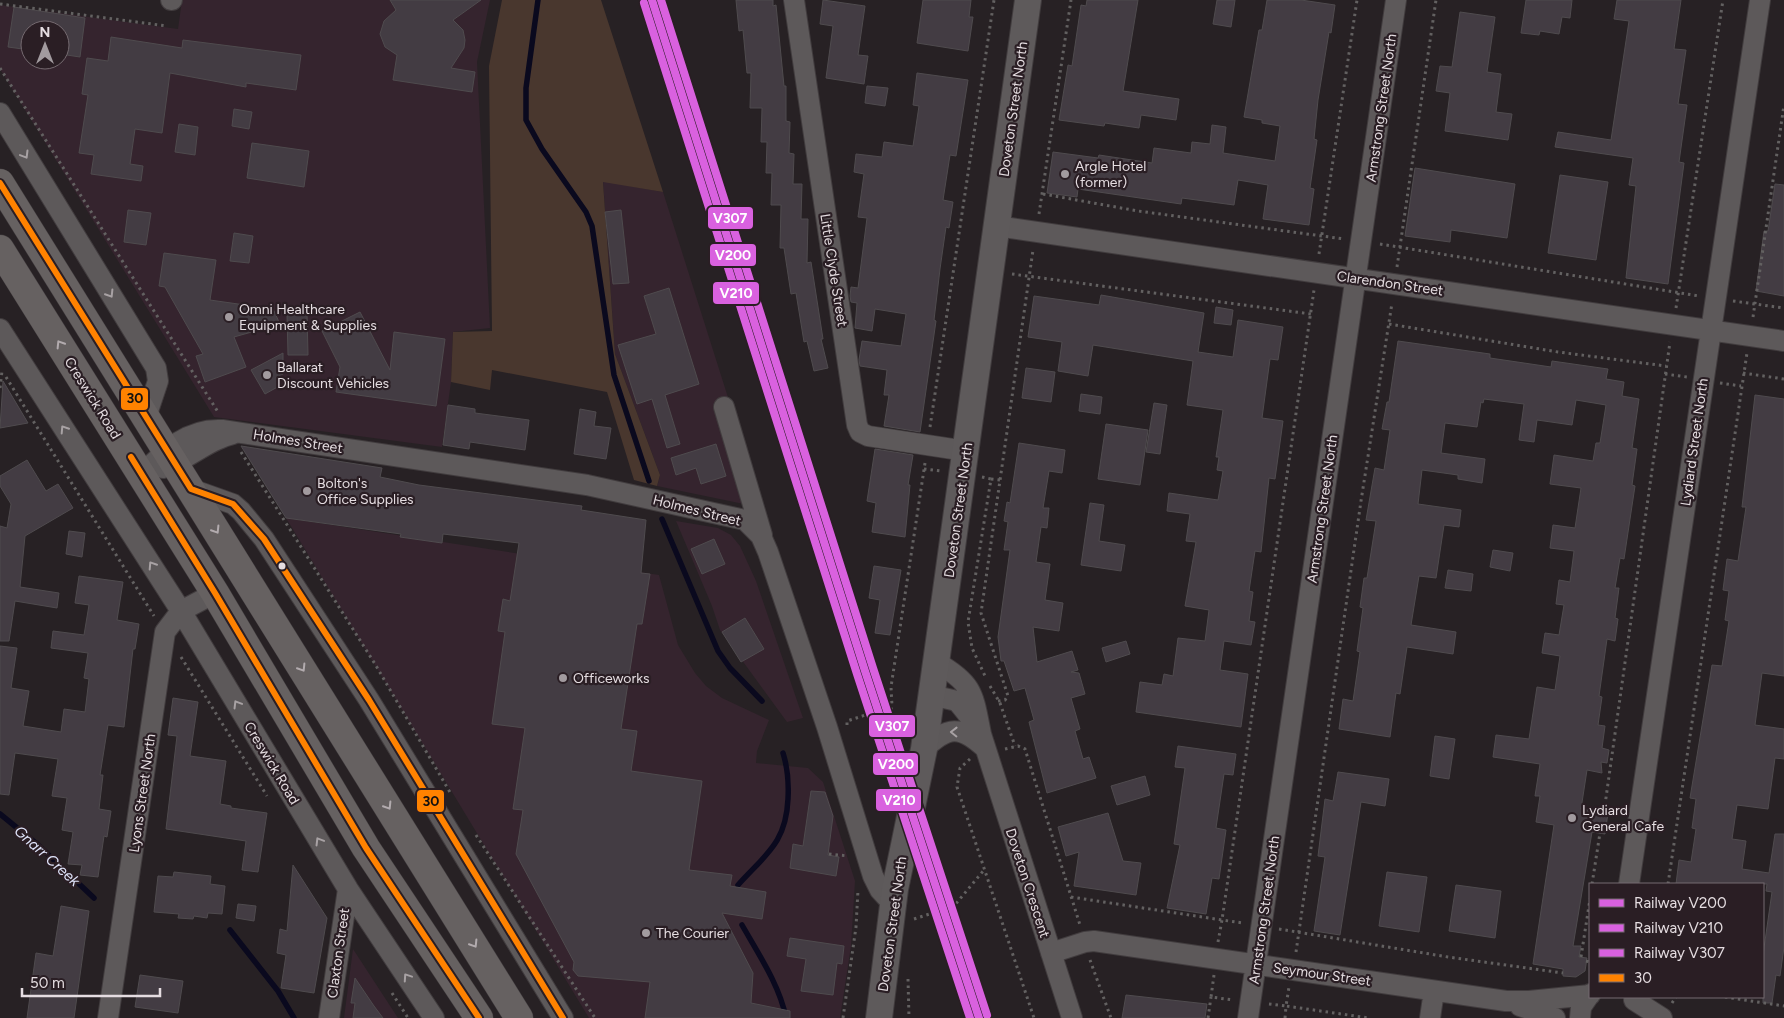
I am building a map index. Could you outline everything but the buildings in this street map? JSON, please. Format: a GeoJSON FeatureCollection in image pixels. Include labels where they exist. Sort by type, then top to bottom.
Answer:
{"type":"FeatureCollection","features":[{"type":"Feature","properties":{"kind":"highway"},"geometry":{"type":"LineString","coordinates":[[0,183],[519,1018]]}},
{"type":"Feature","properties":{"kind":"highway","name":"Creswick Road"},"geometry":{"type":"LineString","coordinates":[[3,257],[142,474],[366,848],[479,1018]]}},
{"type":"Feature","properties":{"kind":"main road","name":"Doveton Street North"},"geometry":{"type":"LineString","coordinates":[[879,1018],[899,912],[924,749],[1028,0]]}},
{"type":"Feature","properties":{"kind":"street","name":"Little Clyde Street"},"geometry":{"type":"LineString","coordinates":[[794,0],[856,425],[865,435],[966,451]]}},
{"type":"Feature","properties":{"kind":"street","name":"Armstrong Street North"},"geometry":{"type":"LineString","coordinates":[[1248,1018],[1396,0]]}},
{"type":"Feature","properties":{"kind":"street","name":"Lydiard Street North"},"geometry":{"type":"LineString","coordinates":[[1629,883],[1760,0]]}},
{"type":"Feature","properties":{"kind":"street"},"geometry":{"type":"LineString","coordinates":[[0,113],[156,368],[158,384],[146,417]]}},
{"type":"Feature","properties":{"kind":"street","name":"Clarendon Street"},"geometry":{"type":"LineString","coordinates":[[996,226],[1784,341]]}},
{"type":"Feature","properties":{"kind":"street","name":"Creswick Road"},"geometry":{"type":"LineString","coordinates":[[0,329],[181,611],[348,889],[434,1018]]}},
{"type":"Feature","properties":{"kind":"street"},"geometry":{"type":"LineString","coordinates":[[724,407],[764,542]]}},
{"type":"Feature","properties":{"kind":"street","name":"Holmes Street"},"geometry":{"type":"LineString","coordinates":[[142,474],[171,457],[202,430],[239,440],[587,485],[745,520],[756,530],[764,542],[827,727],[873,876],[880,890],[899,912]]}},
{"type":"Feature","properties":{"kind":"street"},"geometry":{"type":"LineString","coordinates":[[191,489],[232,504],[264,539],[370,700],[563,1018]]}},
{"type":"Feature","properties":{"kind":"street","name":"Lyons Street North"},"geometry":{"type":"LineString","coordinates":[[108,1018],[165,632],[181,611],[215,593]]}},
{"type":"Feature","properties":{"kind":"street","name":"Doveton Crescent"},"geometry":{"type":"LineString","coordinates":[[936,662],[956,674],[970,689],[985,745],[1072,1018]]}},
{"type":"Feature","properties":{"kind":"street","name":"Doveton Crescent"},"geometry":{"type":"LineString","coordinates":[[931,695],[957,701],[973,719],[985,745]]}},
{"type":"Feature","properties":{"kind":"street"},"geometry":{"type":"LineString","coordinates":[[924,749],[937,736],[951,731],[970,735],[985,745]]}},
{"type":"Feature","properties":{"kind":"street","name":"Claxton Street"},"geometry":{"type":"LineString","coordinates":[[329,1018],[348,889]]}},
{"type":"Feature","properties":{"kind":"street","name":"Seymour Street"},"geometry":{"type":"LineString","coordinates":[[1051,953],[1094,941],[1506,1001],[1529,1001],[1589,994]]}},
{"type":"Feature","properties":{"kind":"street"},"geometry":{"type":"LineString","coordinates":[[1430,1018],[1434,991]]}},
{"type":"Feature","properties":{"kind":"street"},"geometry":{"type":"LineString","coordinates":[[1580,1018],[1583,1003],[1589,995]]}},
{"type":"Feature","properties":{"kind":"street","name":"Seymour Street"},"geometry":{"type":"LineString","coordinates":[[1506,1001],[1555,1018]]}},
{"type":"Feature","properties":{"kind":"street"},"geometry":{"type":"LineString","coordinates":[[1634,1002],[1662,1018]]}},
{"type":"Feature","properties":{"kind":"path"},"geometry":{"type":"LineString","coordinates":[[927,445],[994,0]]}},
{"type":"Feature","properties":{"kind":"path"},"geometry":{"type":"LineString","coordinates":[[998,700],[1005,700],[1008,696],[981,613],[1002,480],[1035,232],[1043,194],[1071,0]]}},
{"type":"Feature","properties":{"kind":"path"},"geometry":{"type":"LineString","coordinates":[[1043,194],[1138,211],[1322,235],[1356,0]]}},
{"type":"Feature","properties":{"kind":"path"},"geometry":{"type":"LineString","coordinates":[[1436,0],[1400,248],[1678,293],[1723,0]]}},
{"type":"Feature","properties":{"kind":"path"},"geometry":{"type":"LineString","coordinates":[[0,4],[167,26]]}},
{"type":"Feature","properties":{"kind":"path"},"geometry":{"type":"LineString","coordinates":[[0,68],[218,413]]}},
{"type":"Feature","properties":{"kind":"path"},"geometry":{"type":"LineString","coordinates":[[1784,105],[1755,304],[1784,308]]}},
{"type":"Feature","properties":{"kind":"path"},"geometry":{"type":"LineString","coordinates":[[989,271],[1311,314],[1222,920],[1071,897]]}},
{"type":"Feature","properties":{"kind":"path"},"geometry":{"type":"LineString","coordinates":[[1563,973],[1448,957],[1300,932],[1327,729],[1389,324],[1558,352],[1666,366],[1604,812]]}},
{"type":"Feature","properties":{"kind":"path"},"geometry":{"type":"LineString","coordinates":[[0,388],[2,371],[152,612]]}},
{"type":"Feature","properties":{"kind":"path"},"geometry":{"type":"LineString","coordinates":[[1668,883],[1743,373],[1784,379]]}},
{"type":"Feature","properties":{"kind":"path"},"geometry":{"type":"LineString","coordinates":[[239,440],[454,799]]}},
{"type":"Feature","properties":{"kind":"path"},"geometry":{"type":"LineString","coordinates":[[839,724],[846,727],[847,721],[884,709],[890,712],[892,706],[891,687],[924,469],[947,472]]}},
{"type":"Feature","properties":{"kind":"path"},"geometry":{"type":"LineString","coordinates":[[975,476],[1002,480]]}},
{"type":"Feature","properties":{"kind":"path"},"geometry":{"type":"LineString","coordinates":[[968,629],[990,479]]}},
{"type":"Feature","properties":{"kind":"path"},"geometry":{"type":"LineString","coordinates":[[178,652],[271,802]]}},
{"type":"Feature","properties":{"kind":"path"},"geometry":{"type":"LineString","coordinates":[[1034,1018],[957,787],[957,778],[964,762],[985,745],[1015,746],[1025,749],[1085,942],[1111,1018]]}},
{"type":"Feature","properties":{"kind":"path"},"geometry":{"type":"LineString","coordinates":[[471,827],[595,1018]]}},
{"type":"Feature","properties":{"kind":"path"},"geometry":{"type":"LineString","coordinates":[[1592,883],[1600,833]]}},
{"type":"Feature","properties":{"kind":"path"},"geometry":{"type":"LineString","coordinates":[[829,854],[850,855]]}},
{"type":"Feature","properties":{"kind":"path"},"geometry":{"type":"LineString","coordinates":[[899,912],[954,906],[984,870]]}},
{"type":"Feature","properties":{"kind":"path"},"geometry":{"type":"LineString","coordinates":[[843,1018],[856,927],[859,885]]}},
{"type":"Feature","properties":{"kind":"path"},"geometry":{"type":"LineString","coordinates":[[1581,957],[1589,905]]}},
{"type":"Feature","properties":{"kind":"path"},"geometry":{"type":"LineString","coordinates":[[1208,1018],[1211,997]]}},
{"type":"Feature","properties":{"kind":"path"},"geometry":{"type":"LineString","coordinates":[[1732,998],[1784,1006]]}},
{"type":"Feature","properties":{"kind":"path"},"geometry":{"type":"LineString","coordinates":[[1285,1018],[1286,1006],[1369,1018]]}},
{"type":"Feature","properties":{"kind":"shaded area"},"geometry":{"type":"Polygon","coordinates":[[[182,0],[490,0],[477,62],[490,328],[453,332],[451,382],[442,447],[214,417],[0,69],[0,5],[178,29],[182,0]]]}},
{"type":"Feature","properties":{"kind":"shaded area"},"geometry":{"type":"Polygon","coordinates":[[[502,0],[601,0],[663,192],[603,182],[615,354],[660,475],[657,486],[634,480],[607,392],[492,370],[490,390],[451,382],[453,332],[492,331],[489,66],[502,0]]]}},
{"type":"Feature","properties":{"kind":"shaded area"},"geometry":{"type":"Polygon","coordinates":[[[603,181],[663,192],[763,508],[657,486],[660,475],[615,354],[603,181]]]}},
{"type":"Feature","properties":{"kind":"shaded area"},"geometry":{"type":"Polygon","coordinates":[[[286,518],[659,575],[678,645],[695,673],[706,686],[722,698],[769,720],[757,751],[756,763],[808,768],[823,782],[855,881],[851,946],[840,1018],[589,1018],[286,518]]]}},
{"type":"Feature","properties":{"kind":"shaded area"},"geometry":{"type":"Polygon","coordinates":[[[676,521],[718,528],[731,535],[740,546],[756,581],[803,718],[787,722],[720,630],[712,606],[676,521]]]}},
{"type":"Feature","properties":{"kind":"shaded area"},"geometry":{"type":"Polygon","coordinates":[[[353,949],[398,1018],[344,1018],[353,949]]]}},
{"type":"Feature","properties":{"kind":"waterway"},"geometry":{"type":"LineString","coordinates":[[538,0],[526,88],[526,120],[542,149],[586,212],[592,226],[614,375],[649,481]]}},
{"type":"Feature","properties":{"kind":"waterway"},"geometry":{"type":"LineString","coordinates":[[662,519],[718,651],[730,668],[762,701]]}},
{"type":"Feature","properties":{"kind":"waterway"},"geometry":{"type":"LineString","coordinates":[[738,885],[773,847],[783,827],[788,799],[787,770],[783,753]]}},
{"type":"Feature","properties":{"kind":"waterway","name":"Gnarr Creek"},"geometry":{"type":"LineString","coordinates":[[0,814],[38,845],[94,898]]}},
{"type":"Feature","properties":{"kind":"waterway"},"geometry":{"type":"LineString","coordinates":[[742,925],[774,982],[786,1018]]}},
{"type":"Feature","properties":{"kind":"waterway","name":"Gnarr Creek"},"geometry":{"type":"LineString","coordinates":[[230,930],[278,991],[294,1018]]}},
{"type":"Feature","properties":{"kind":"rail line","name":"V200"},"geometry":{"type":"LineString","coordinates":[[652,0],[865,671],[979,1018]]}},
{"type":"Feature","properties":{"kind":"rail line","name":"V307"},"geometry":{"type":"LineString","coordinates":[[661,0],[873,668],[987,1015]]}},
{"type":"Feature","properties":{"kind":"rail line","name":"V210"},"geometry":{"type":"LineString","coordinates":[[644,3],[857,674],[970,1018]]}},
{"type":"Feature","properties":{"kind":"transit line","name":"30"},"geometry":{"type":"LineString","coordinates":[[0,183],[191,489],[233,504],[264,539],[369,700],[563,1018]]}},
{"type":"Feature","properties":{"kind":"transit line","name":"30"},"geometry":{"type":"LineString","coordinates":[[131,457],[215,593],[366,848],[479,1018]]}},
{"type":"Feature","properties":{"kind":"place","name":"Argle Hotel (former)"},"geometry":{"type":"Point","coordinates":[1065,174]}},
{"type":"Feature","properties":{"kind":"place","name":"Omni Healthcare Equipment & Supplies"},"geometry":{"type":"Point","coordinates":[229,317]}},
{"type":"Feature","properties":{"kind":"place","name":"Ballarat Discount Vehicles"},"geometry":{"type":"Point","coordinates":[267,375]}},
{"type":"Feature","properties":{"kind":"place","name":"Bolton's Office Supplies"},"geometry":{"type":"Point","coordinates":[307,491]}},
{"type":"Feature","properties":{"kind":"place","name":"Officeworks"},"geometry":{"type":"Point","coordinates":[563,678]}},
{"type":"Feature","properties":{"kind":"place","name":"Lydiard General Cafe"},"geometry":{"type":"Point","coordinates":[1572,818]}},
{"type":"Feature","properties":{"kind":"place","name":"The Courier"},"geometry":{"type":"Point","coordinates":[646,933]}}]}
